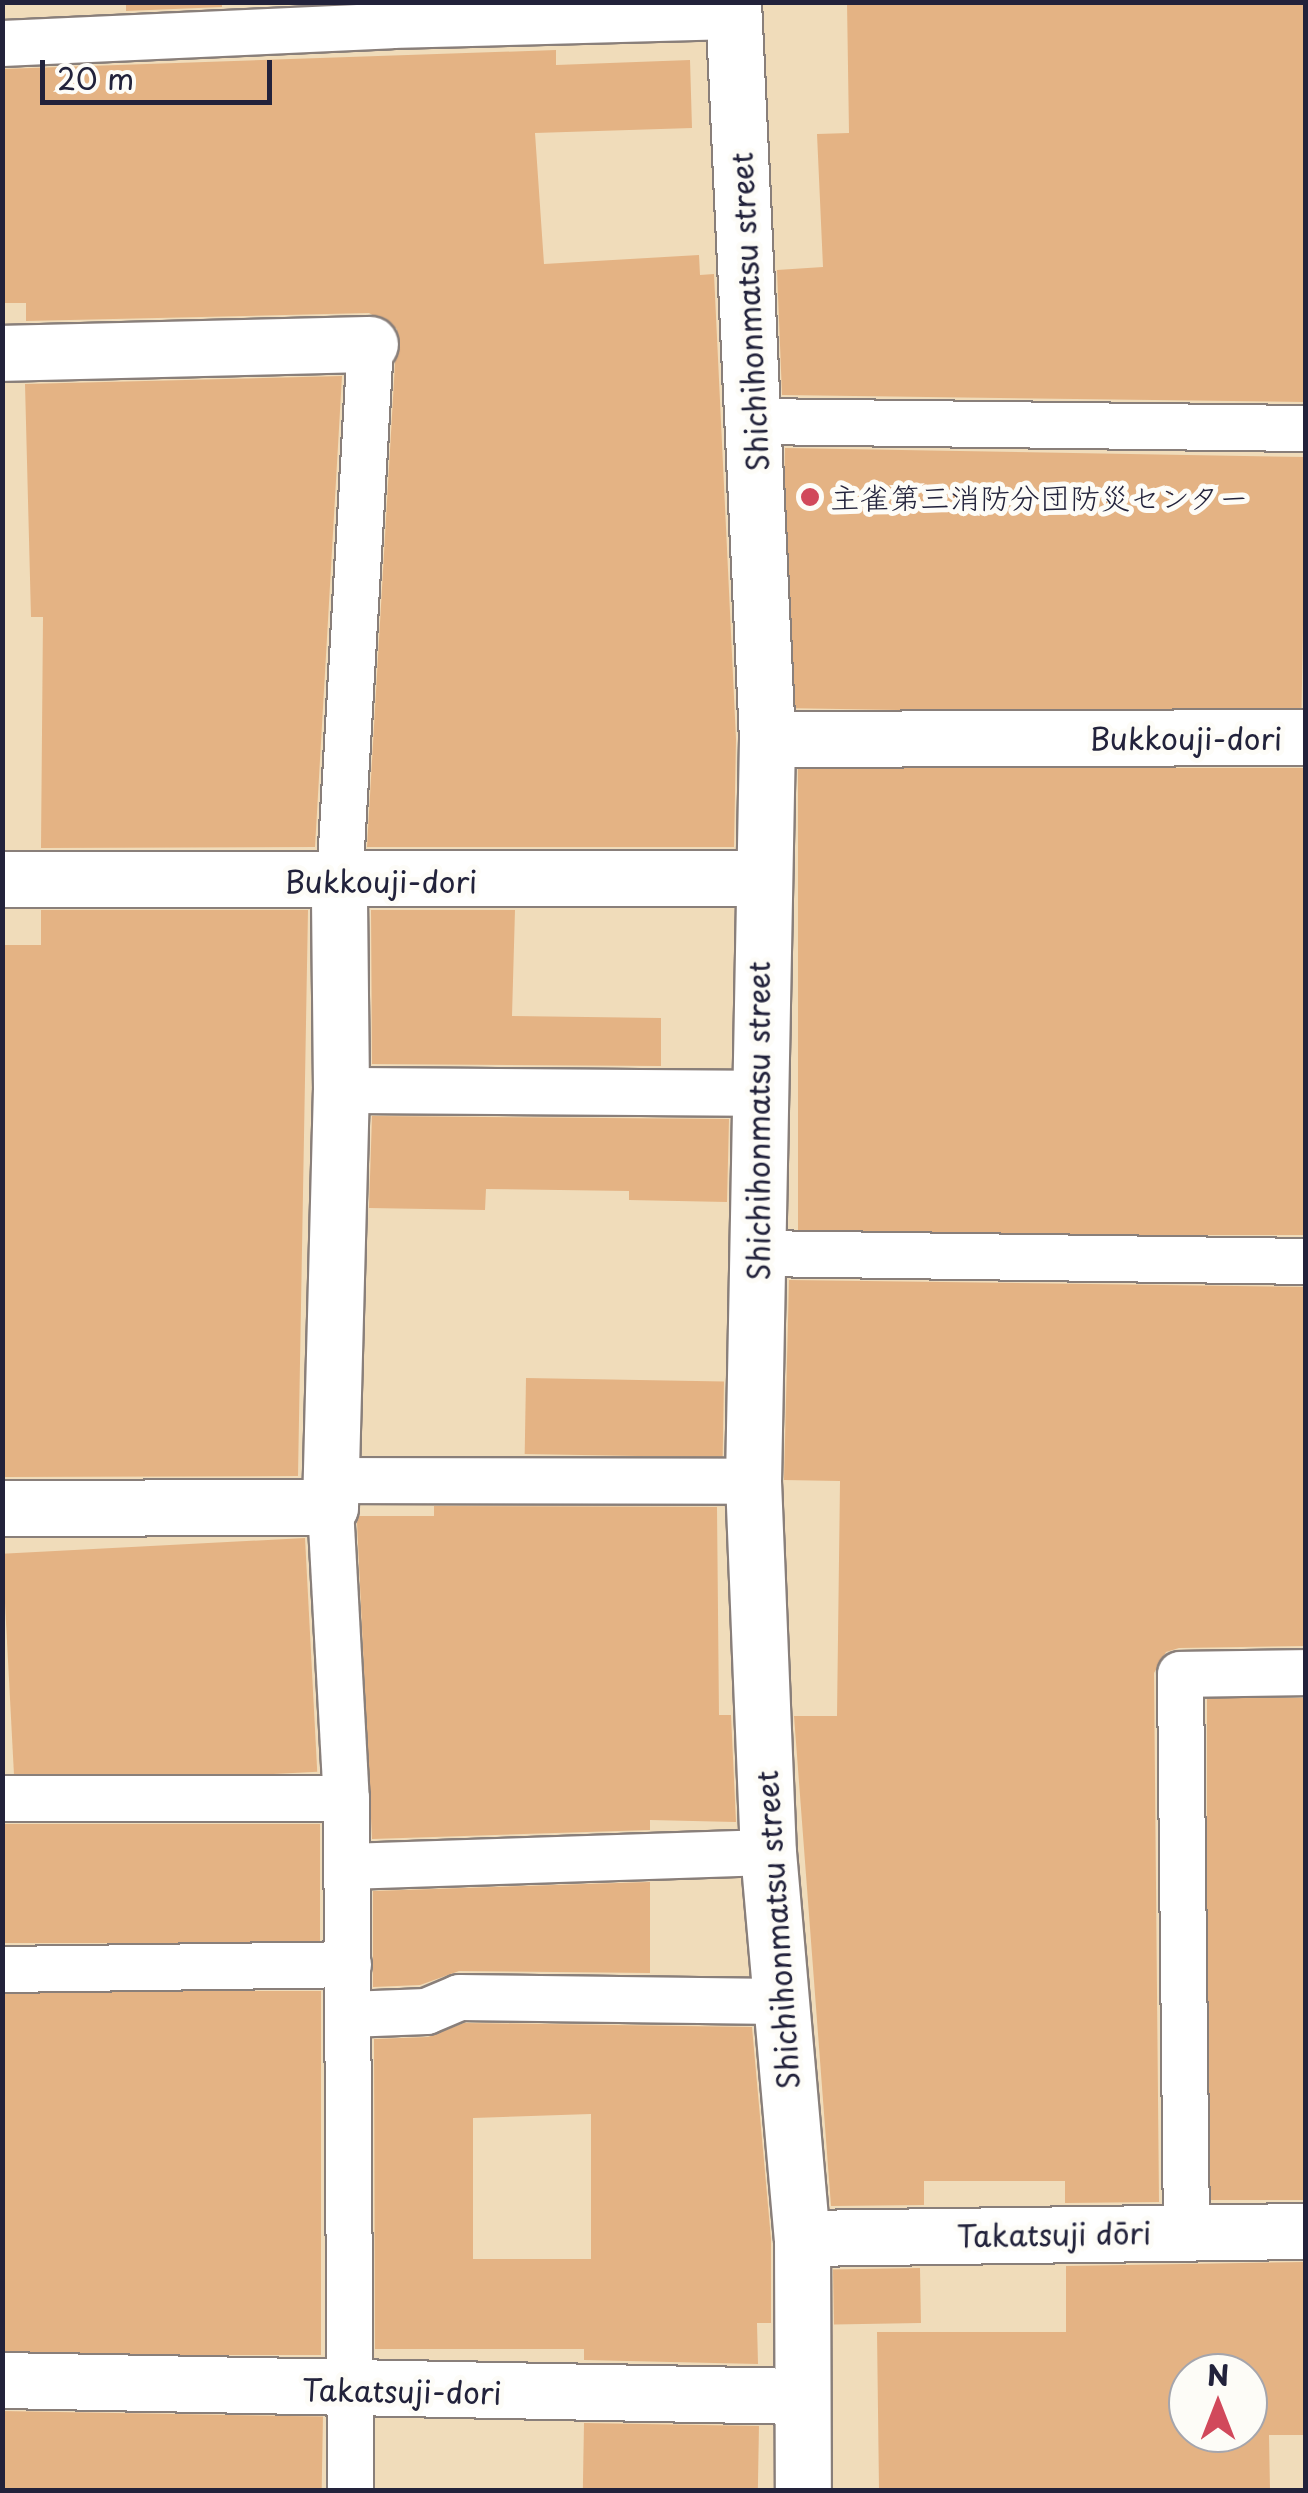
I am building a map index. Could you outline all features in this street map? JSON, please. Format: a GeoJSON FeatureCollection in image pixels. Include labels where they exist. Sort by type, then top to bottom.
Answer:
{"type":"FeatureCollection","features":[{"type":"Feature","properties":{"kind":"street","name":"Shichihonmatsu street"},"geometry":{"type":"LineString","coordinates":[[733,10],[756,421],[767,739],[760,878],[753,1481],[768,1852],[778,2001],[802,2238]]}},
{"type":"Feature","properties":{"kind":"street"},"geometry":{"type":"LineString","coordinates":[[2,354],[370,344]]}},
{"type":"Feature","properties":{"kind":"street","name":"Bukkouji-dori"},"geometry":{"type":"LineString","coordinates":[[767,739],[1306,737]]}},
{"type":"Feature","properties":{"kind":"street","name":"Bukkouji-dori"},"geometry":{"type":"LineString","coordinates":[[2,879],[339,882],[760,878]]}},
{"type":"Feature","properties":{"kind":"street"},"geometry":{"type":"LineString","coordinates":[[2,1508],[331,1493],[341,1090],[339,882]]}},
{"type":"Feature","properties":{"kind":"street","name":"Takatsuji dōri"},"geometry":{"type":"LineString","coordinates":[[802,2238],[1306,2231]]}},
{"type":"Feature","properties":{"kind":"street"},"geometry":{"type":"LineString","coordinates":[[802,2238],[803,2490]]}},
{"type":"Feature","properties":{"kind":"street","name":"Takatsuji-dori"},"geometry":{"type":"LineString","coordinates":[[2,2380],[350,2391],[802,2396]]}},
{"type":"Feature","properties":{"kind":"lane"},"geometry":{"type":"LineString","coordinates":[[2,43],[391,14],[733,10]]}},
{"type":"Feature","properties":{"kind":"lane"},"geometry":{"type":"LineString","coordinates":[[339,882],[370,344]]}},
{"type":"Feature","properties":{"kind":"lane"},"geometry":{"type":"LineString","coordinates":[[756,421],[1306,428]]}},
{"type":"Feature","properties":{"kind":"lane"},"geometry":{"type":"LineString","coordinates":[[341,1090],[760,1094]]}},
{"type":"Feature","properties":{"kind":"lane"},"geometry":{"type":"LineString","coordinates":[[758,1252],[1306,1261]]}},
{"type":"Feature","properties":{"kind":"lane"},"geometry":{"type":"LineString","coordinates":[[350,2490],[346,1798],[331,1493],[753,1481]]}},
{"type":"Feature","properties":{"kind":"lane"},"geometry":{"type":"LineString","coordinates":[[1186,2232],[1180,1674],[1306,1672]]}},
{"type":"Feature","properties":{"kind":"lane"},"geometry":{"type":"LineString","coordinates":[[2,1798],[346,1798]]}},
{"type":"Feature","properties":{"kind":"lane"},"geometry":{"type":"LineString","coordinates":[[346,1866],[768,1852]]}},
{"type":"Feature","properties":{"kind":"lane"},"geometry":{"type":"LineString","coordinates":[[2,1968],[348,1964]]}},
{"type":"Feature","properties":{"kind":"lane"},"geometry":{"type":"LineString","coordinates":[[348,2014],[426,2011],[458,1997],[778,2001]]}},
{"type":"Feature","properties":{"kind":"building"},"geometry":{"type":"Polygon","coordinates":[[[126,2],[222,2],[222,7],[126,11],[126,2]]]}},
{"type":"Feature","properties":{"kind":"building"},"geometry":{"type":"Polygon","coordinates":[[[847,2],[1306,2],[1306,402],[782,395],[777,270],[823,267],[817,134],[849,133],[847,2]]]}},
{"type":"Feature","properties":{"kind":"building"},"geometry":{"type":"Polygon","coordinates":[[[556,50],[556,65],[690,60],[692,128],[535,133],[544,264],[699,255],[700,275],[714,274],[736,739],[734,847],[367,847],[397,329],[369,313],[26,321],[26,303],[2,303],[2,69],[556,50]]]}},
{"type":"Feature","properties":{"kind":"building"},"geometry":{"type":"Polygon","coordinates":[[[342,376],[315,847],[41,848],[43,617],[31,617],[25,384],[342,376]]]}},
{"type":"Feature","properties":{"kind":"building"},"geometry":{"type":"Polygon","coordinates":[[[785,448],[1306,457],[1301,717],[780,708],[785,448]]]}},
{"type":"Feature","properties":{"kind":"building"},"geometry":{"type":"Polygon","coordinates":[[[798,768],[1306,768],[1306,1235],[798,1235],[798,768]]]}},
{"type":"Feature","properties":{"kind":"building"},"geometry":{"type":"Polygon","coordinates":[[[41,910],[308,910],[298,1476],[2,1477],[2,945],[41,945],[41,910]]]}},
{"type":"Feature","properties":{"kind":"building"},"geometry":{"type":"Polygon","coordinates":[[[371,910],[515,910],[512,1016],[661,1018],[661,1066],[372,1064],[371,910]]]}},
{"type":"Feature","properties":{"kind":"building"},"geometry":{"type":"Polygon","coordinates":[[[372,1116],[729,1119],[727,1202],[629,1200],[629,1191],[486,1189],[485,1210],[369,1208],[372,1116]]]}},
{"type":"Feature","properties":{"kind":"building"},"geometry":{"type":"Polygon","coordinates":[[[789,1280],[1304,1287],[1306,1646],[1179,1648],[1166,1652],[1154,1673],[1159,2202],[1065,2203],[1065,2181],[924,2181],[924,2205],[831,2206],[794,1716],[837,1716],[840,1481],[784,1480],[789,1280]]]}},
{"type":"Feature","properties":{"kind":"building"},"geometry":{"type":"Polygon","coordinates":[[[526,1378],[724,1381],[723,1457],[525,1454],[526,1378]]]}},
{"type":"Feature","properties":{"kind":"building"},"geometry":{"type":"Polygon","coordinates":[[[434,1506],[717,1507],[719,1715],[731,1715],[736,1822],[650,1820],[650,1830],[372,1839],[357,1522],[359,1516],[434,1516],[434,1506]]]}},
{"type":"Feature","properties":{"kind":"building"},"geometry":{"type":"Polygon","coordinates":[[[305,1538],[317,1772],[15,1788],[2,1554],[305,1538]]]}},
{"type":"Feature","properties":{"kind":"building"},"geometry":{"type":"Polygon","coordinates":[[[1207,1698],[1306,1698],[1306,2200],[1207,2200],[1207,1698]]]}},
{"type":"Feature","properties":{"kind":"building"},"geometry":{"type":"Polygon","coordinates":[[[2,1824],[320,1824],[320,1943],[2,1943],[2,1824]]]}},
{"type":"Feature","properties":{"kind":"building"},"geometry":{"type":"Polygon","coordinates":[[[650,1882],[650,1973],[459,1971],[420,1985],[373,1987],[373,1891],[650,1882]]]}},
{"type":"Feature","properties":{"kind":"building"},"geometry":{"type":"Polygon","coordinates":[[[2,1991],[321,1991],[321,2355],[2,2355],[2,1991]]]}},
{"type":"Feature","properties":{"kind":"building"},"geometry":{"type":"Polygon","coordinates":[[[464,2023],[752,2027],[771,2239],[771,2323],[757,2323],[758,2364],[584,2360],[584,2349],[375,2349],[374,2039],[428,2037],[464,2023]],[[591,2114],[473,2118],[473,2259],[591,2259],[591,2114]]]}},
{"type":"Feature","properties":{"kind":"building"},"geometry":{"type":"Polygon","coordinates":[[[1306,2262],[1306,2435],[1269,2435],[1270,2490],[879,2490],[877,2332],[1066,2332],[1066,2266],[1306,2262]]]}},
{"type":"Feature","properties":{"kind":"building"},"geometry":{"type":"Polygon","coordinates":[[[920,2268],[921,2323],[834,2325],[833,2270],[920,2268]]]}},
{"type":"Feature","properties":{"kind":"building"},"geometry":{"type":"Polygon","coordinates":[[[2,2411],[323,2417],[322,2490],[2,2490],[2,2411]]]}},
{"type":"Feature","properties":{"kind":"building"},"geometry":{"type":"Polygon","coordinates":[[[584,2423],[759,2426],[758,2490],[583,2490],[584,2423]]]}},
{"type":"Feature","properties":{"kind":"place","name":"主雀第三消防分団防災センター"},"geometry":{"type":"Point","coordinates":[810,497]}}]}
